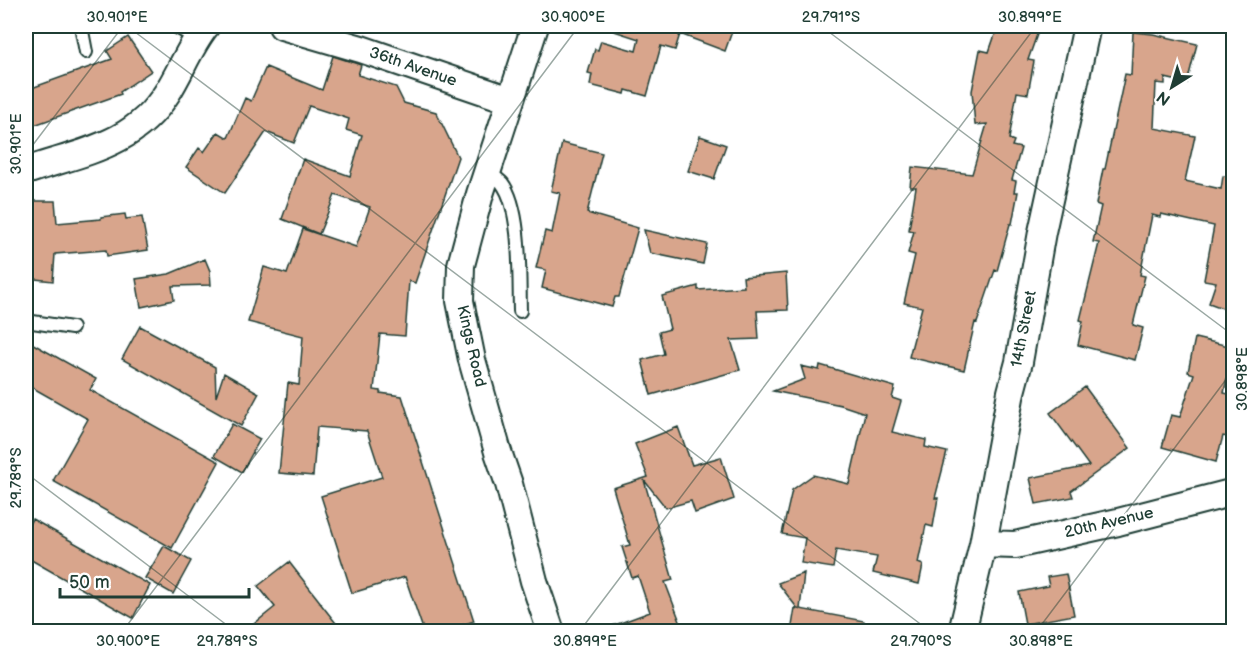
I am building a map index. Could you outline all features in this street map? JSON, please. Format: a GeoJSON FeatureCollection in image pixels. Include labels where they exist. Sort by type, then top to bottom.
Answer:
{"type":"FeatureCollection","features":[{"type":"Feature","properties":{"kind":"street","name":"36th Avenue"},"geometry":{"type":"LineString","coordinates":[[282,26],[361,49],[510,100]]}},
{"type":"Feature","properties":{"kind":"street","name":"Kings Road"},"geometry":{"type":"LineString","coordinates":[[535,26],[488,171],[462,265],[460,301],[472,360],[509,484],[534,581],[551,632]]}},
{"type":"Feature","properties":{"kind":"street","name":"14th Street"},"geometry":{"type":"LineString","coordinates":[[962,632],[1019,362],[1042,231],[1086,26]]}},
{"type":"Feature","properties":{"kind":"street"},"geometry":{"type":"LineString","coordinates":[[27,170],[116,141],[151,116],[166,94],[192,30]]}},
{"type":"Feature","properties":{"kind":"street","name":"20th Avenue"},"geometry":{"type":"LineString","coordinates":[[982,544],[1015,545],[1118,522],[1233,492]]}},
{"type":"Feature","properties":{"kind":"lane"},"geometry":{"type":"LineString","coordinates":[[81,26],[86,51]]}},
{"type":"Feature","properties":{"kind":"lane"},"geometry":{"type":"LineString","coordinates":[[488,171],[502,184],[512,205],[518,242],[520,311]]}},
{"type":"Feature","properties":{"kind":"lane"},"geometry":{"type":"LineString","coordinates":[[26,321],[72,328]]}},
{"type":"Feature","properties":{"kind":"building"},"geometry":{"type":"Polygon","coordinates":[[[611,26],[734,26],[725,51],[680,34],[675,50],[661,46],[647,96],[626,90],[625,94],[590,85],[592,74],[588,73],[595,49],[598,50],[601,41],[636,51],[639,39],[611,30],[611,26]]]}},
{"type":"Feature","properties":{"kind":"building"},"geometry":{"type":"Polygon","coordinates":[[[998,26],[1040,26],[1028,60],[1034,61],[1028,94],[1017,92],[1009,139],[1014,141],[1012,146],[1021,148],[1012,180],[1016,181],[1014,192],[1018,192],[1012,224],[1010,224],[997,271],[995,270],[977,323],[975,322],[964,370],[909,357],[922,307],[904,303],[915,255],[908,253],[914,231],[909,230],[916,187],[910,187],[912,167],[972,174],[987,124],[975,125],[972,91],[980,50],[989,52],[998,26]]]}},
{"type":"Feature","properties":{"kind":"building"},"geometry":{"type":"Polygon","coordinates":[[[1133,32],[1197,44],[1187,83],[1165,78],[1165,84],[1156,83],[1154,128],[1195,136],[1185,181],[1221,189],[1223,176],[1233,177],[1233,312],[1209,303],[1216,282],[1204,280],[1214,226],[1161,214],[1160,217],[1152,215],[1140,275],[1145,276],[1133,325],[1143,328],[1135,360],[1078,345],[1083,321],[1080,320],[1099,243],[1093,242],[1101,206],[1096,204],[1125,74],[1131,75],[1133,32]]]}},
{"type":"Feature","properties":{"kind":"building"},"geometry":{"type":"Polygon","coordinates":[[[128,37],[151,71],[120,92],[121,94],[26,128],[26,90],[112,59],[107,51],[128,37]]]}},
{"type":"Feature","properties":{"kind":"building"},"geometry":{"type":"Polygon","coordinates":[[[333,56],[361,65],[358,75],[396,87],[404,103],[436,112],[458,157],[415,283],[409,281],[405,336],[380,334],[374,390],[402,396],[474,621],[441,632],[424,632],[405,577],[352,593],[321,496],[382,477],[367,431],[317,427],[313,476],[279,473],[288,383],[299,385],[303,336],[248,322],[264,267],[287,274],[303,229],[356,247],[370,207],[335,195],[319,234],[282,219],[303,159],[350,176],[362,135],[346,130],[349,119],[309,106],[294,143],[266,132],[225,193],[186,167],[199,148],[204,152],[218,132],[228,138],[245,98],[251,101],[266,67],[322,90],[333,56]]]}},
{"type":"Feature","properties":{"kind":"building"},"geometry":{"type":"Polygon","coordinates":[[[700,136],[726,145],[714,179],[688,171],[700,136]]]}},
{"type":"Feature","properties":{"kind":"building"},"geometry":{"type":"Polygon","coordinates":[[[562,143],[602,153],[587,213],[638,228],[619,297],[615,297],[612,307],[542,288],[546,270],[536,268],[545,231],[552,233],[560,193],[551,191],[562,143]]]}},
{"type":"Feature","properties":{"kind":"building"},"geometry":{"type":"Polygon","coordinates":[[[26,201],[55,201],[57,223],[101,219],[101,217],[125,214],[126,219],[142,217],[148,250],[107,256],[106,250],[55,254],[53,281],[26,278],[26,201]]]}},
{"type":"Feature","properties":{"kind":"building"},"geometry":{"type":"Polygon","coordinates":[[[644,230],[707,244],[703,264],[650,253],[644,230]]]}},
{"type":"Feature","properties":{"kind":"building"},"geometry":{"type":"Polygon","coordinates":[[[205,259],[210,271],[211,285],[172,286],[174,300],[141,307],[136,279],[169,274],[205,259]]]}},
{"type":"Feature","properties":{"kind":"building"},"geometry":{"type":"Polygon","coordinates":[[[786,273],[788,310],[757,311],[759,339],[731,340],[740,370],[651,395],[642,360],[664,354],[659,332],[670,329],[662,296],[698,286],[698,290],[744,287],[743,277],[786,273]]]}},
{"type":"Feature","properties":{"kind":"building"},"geometry":{"type":"Polygon","coordinates":[[[140,326],[215,367],[216,397],[224,373],[259,393],[241,426],[122,359],[140,326]]]}},
{"type":"Feature","properties":{"kind":"building"},"geometry":{"type":"Polygon","coordinates":[[[1195,338],[1233,347],[1224,393],[1233,395],[1233,438],[1223,436],[1216,462],[1162,447],[1171,415],[1180,417],[1194,374],[1188,372],[1195,338]]]}},
{"type":"Feature","properties":{"kind":"building"},"geometry":{"type":"Polygon","coordinates":[[[26,340],[96,379],[90,390],[219,462],[172,548],[53,481],[88,419],[26,384],[26,340]]]}},
{"type":"Feature","properties":{"kind":"building"},"geometry":{"type":"Polygon","coordinates":[[[820,365],[895,387],[892,398],[901,401],[892,432],[926,440],[925,447],[947,452],[935,498],[938,498],[933,527],[926,525],[918,563],[923,565],[919,584],[873,573],[877,557],[836,550],[833,568],[801,563],[805,538],[782,534],[792,490],[813,475],[849,484],[865,413],[841,405],[773,391],[805,379],[801,366],[819,370],[820,365]]]}},
{"type":"Feature","properties":{"kind":"building"},"geometry":{"type":"Polygon","coordinates":[[[1085,387],[1130,448],[1071,491],[1073,497],[1036,504],[1030,478],[1089,466],[1050,413],[1085,387]]]}},
{"type":"Feature","properties":{"kind":"building"},"geometry":{"type":"Polygon","coordinates":[[[232,424],[260,439],[242,472],[214,456],[232,424]]]}},
{"type":"Feature","properties":{"kind":"building"},"geometry":{"type":"Polygon","coordinates":[[[678,427],[692,465],[721,457],[734,499],[695,513],[691,501],[666,508],[644,480],[673,580],[665,582],[684,632],[604,632],[604,629],[650,612],[638,576],[632,578],[622,547],[630,545],[613,488],[648,477],[635,444],[678,427]]]}},
{"type":"Feature","properties":{"kind":"building"},"geometry":{"type":"Polygon","coordinates":[[[32,519],[150,585],[133,618],[26,557],[26,530],[32,519]]]}},
{"type":"Feature","properties":{"kind":"building"},"geometry":{"type":"Polygon","coordinates":[[[164,546],[191,561],[173,594],[145,578],[164,546]]]}},
{"type":"Feature","properties":{"kind":"building"},"geometry":{"type":"Polygon","coordinates":[[[289,562],[343,632],[244,632],[275,607],[258,586],[289,562]]]}},
{"type":"Feature","properties":{"kind":"building"},"geometry":{"type":"Polygon","coordinates":[[[804,573],[800,609],[864,621],[864,632],[791,632],[795,608],[798,609],[778,583],[804,573]]]}},
{"type":"Feature","properties":{"kind":"building"},"geometry":{"type":"Polygon","coordinates":[[[1066,574],[1074,615],[1025,624],[1019,592],[1049,586],[1047,577],[1066,574]]]}}]}
